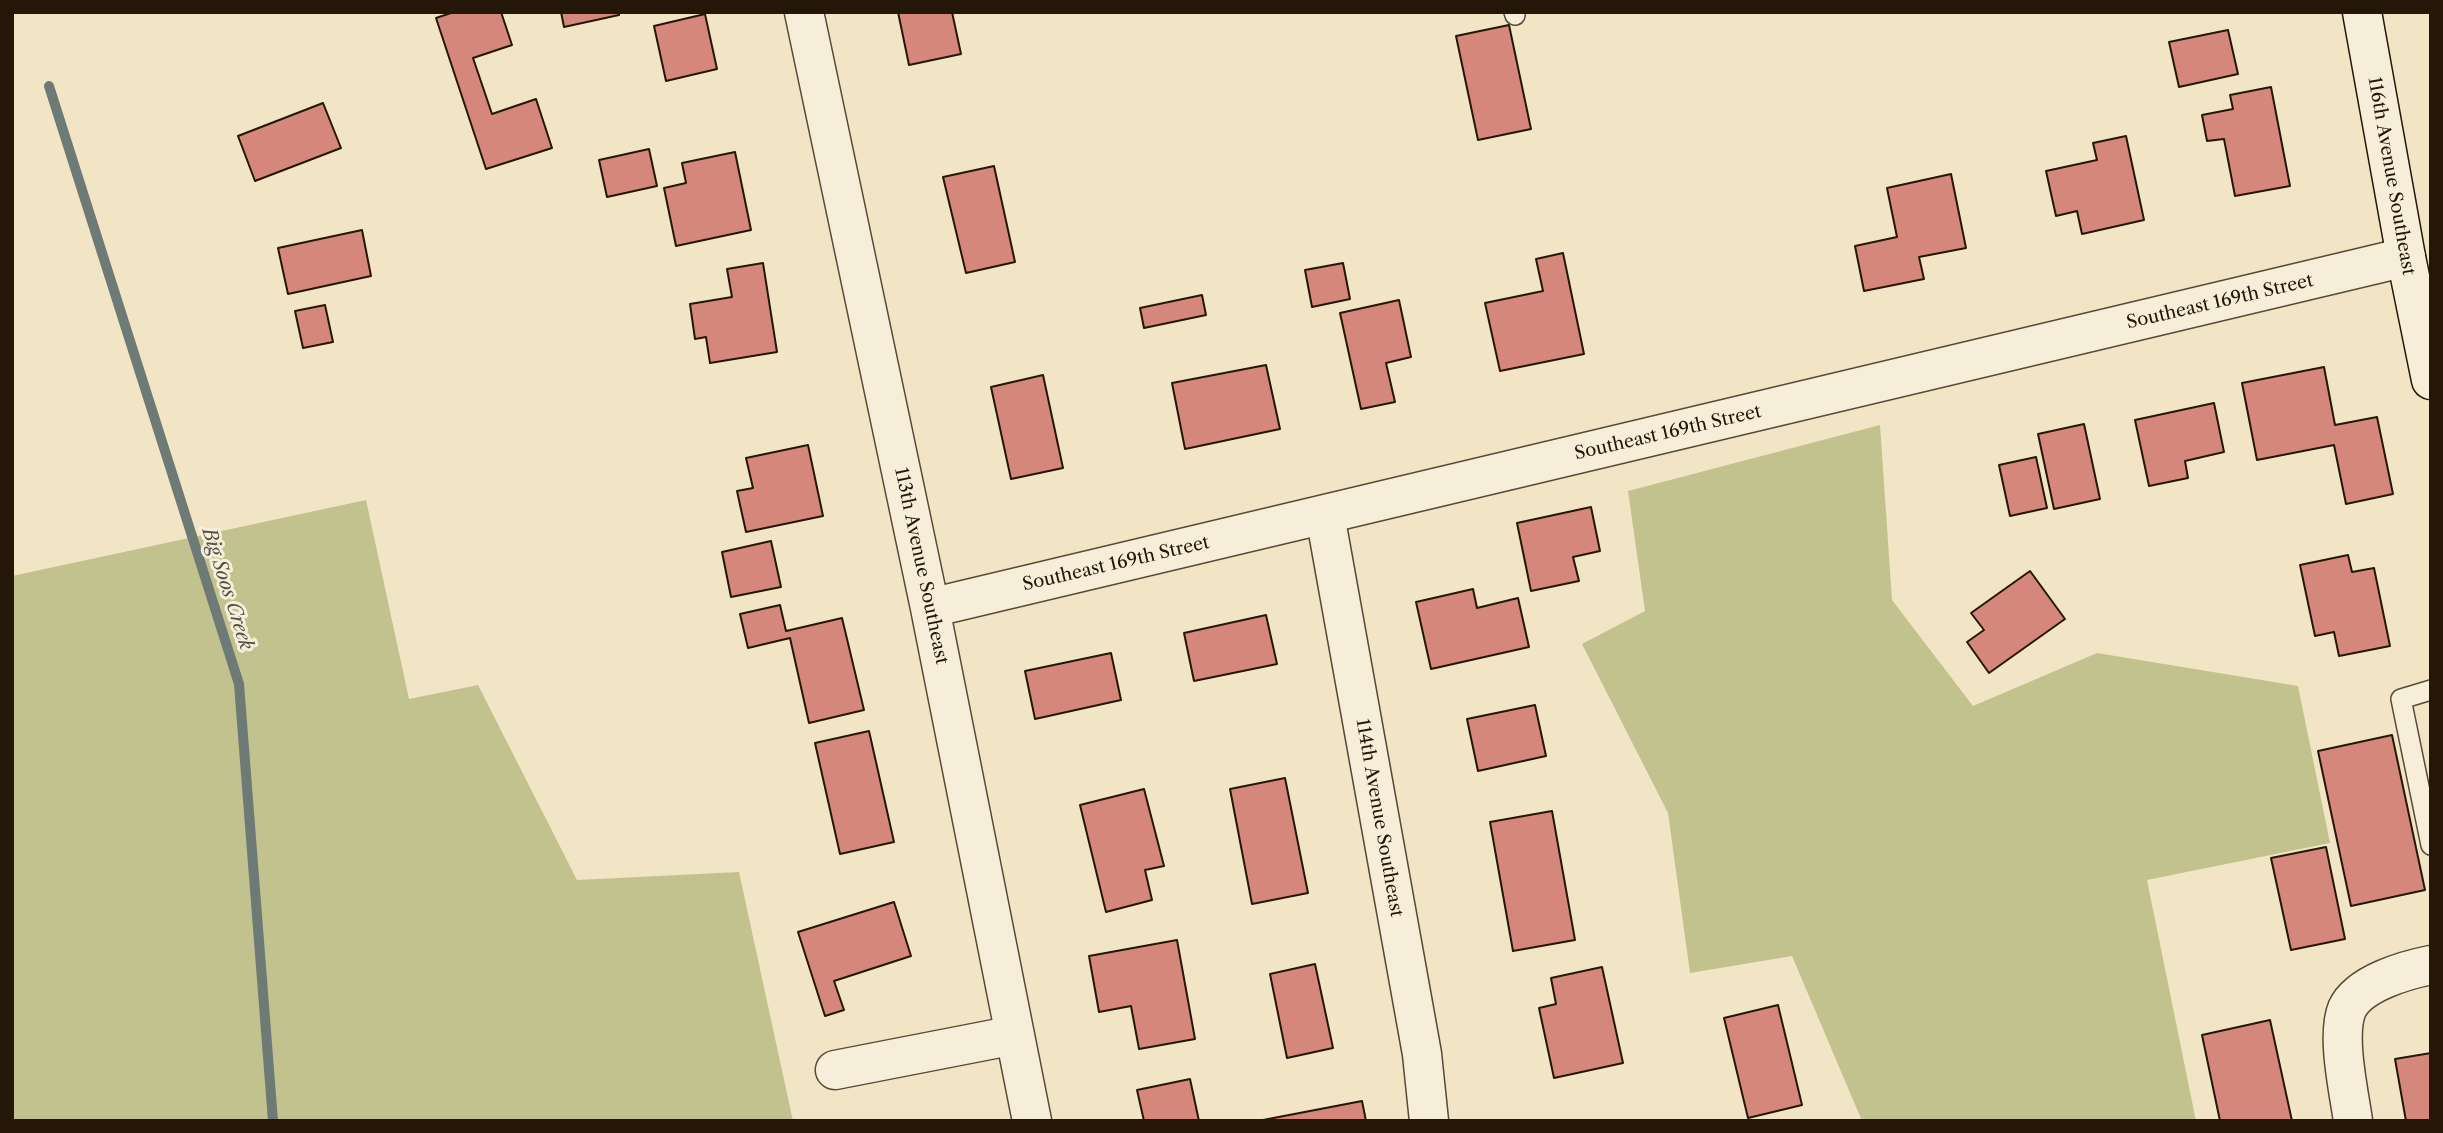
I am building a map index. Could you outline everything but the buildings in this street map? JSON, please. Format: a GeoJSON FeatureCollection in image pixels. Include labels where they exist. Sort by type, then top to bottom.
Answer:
{"type":"FeatureCollection","features":[{"type":"Feature","properties":{"kind":"street","name":"113th Avenue Southeast"},"geometry":{"type":"LineString","coordinates":[[804,12],[930,608],[1032,1121]]}},
{"type":"Feature","properties":{"kind":"street","name":"116th Avenue Southeast"},"geometry":{"type":"LineString","coordinates":[[2362,12],[2412,255],[2431,380]]}},
{"type":"Feature","properties":{"kind":"street","name":"Southeast 169th Street"},"geometry":{"type":"LineString","coordinates":[[930,608],[2412,255]]}},
{"type":"Feature","properties":{"kind":"street","name":"114th Avenue Southeast"},"geometry":{"type":"LineString","coordinates":[[1325,515],[1422,1054],[1429,1121]]}},
{"type":"Feature","properties":{"kind":"street"},"geometry":{"type":"LineString","coordinates":[[2353,1121],[2342,1045],[2348,1008],[2366,988],[2397,973],[2431,965]]}},
{"type":"Feature","properties":{"kind":"street"},"geometry":{"type":"LineString","coordinates":[[835,1070],[1015,1035]]}},
{"type":"Feature","properties":{"kind":"lane"},"geometry":{"type":"LineString","coordinates":[[2431,690],[2400,699],[2431,845]]}},
{"type":"Feature","properties":{"kind":"green space"},"geometry":{"type":"Polygon","coordinates":[[[1880,425],[1892,600],[1973,706],[2097,653],[2298,686],[2330,843],[2147,880],[2196,1121],[1862,1121],[1792,956],[1690,973],[1668,813],[1582,644],[1645,611],[1628,491],[1880,425]]]}},
{"type":"Feature","properties":{"kind":"green space"},"geometry":{"type":"Polygon","coordinates":[[[366,500],[409,699],[478,685],[577,880],[739,872],[793,1121],[12,1121],[12,576],[366,500]]]}},
{"type":"Feature","properties":{"kind":"waterway","name":"Big Soos Creek"},"geometry":{"type":"LineString","coordinates":[[49,86],[239,684],[273,1121]]}}]}
